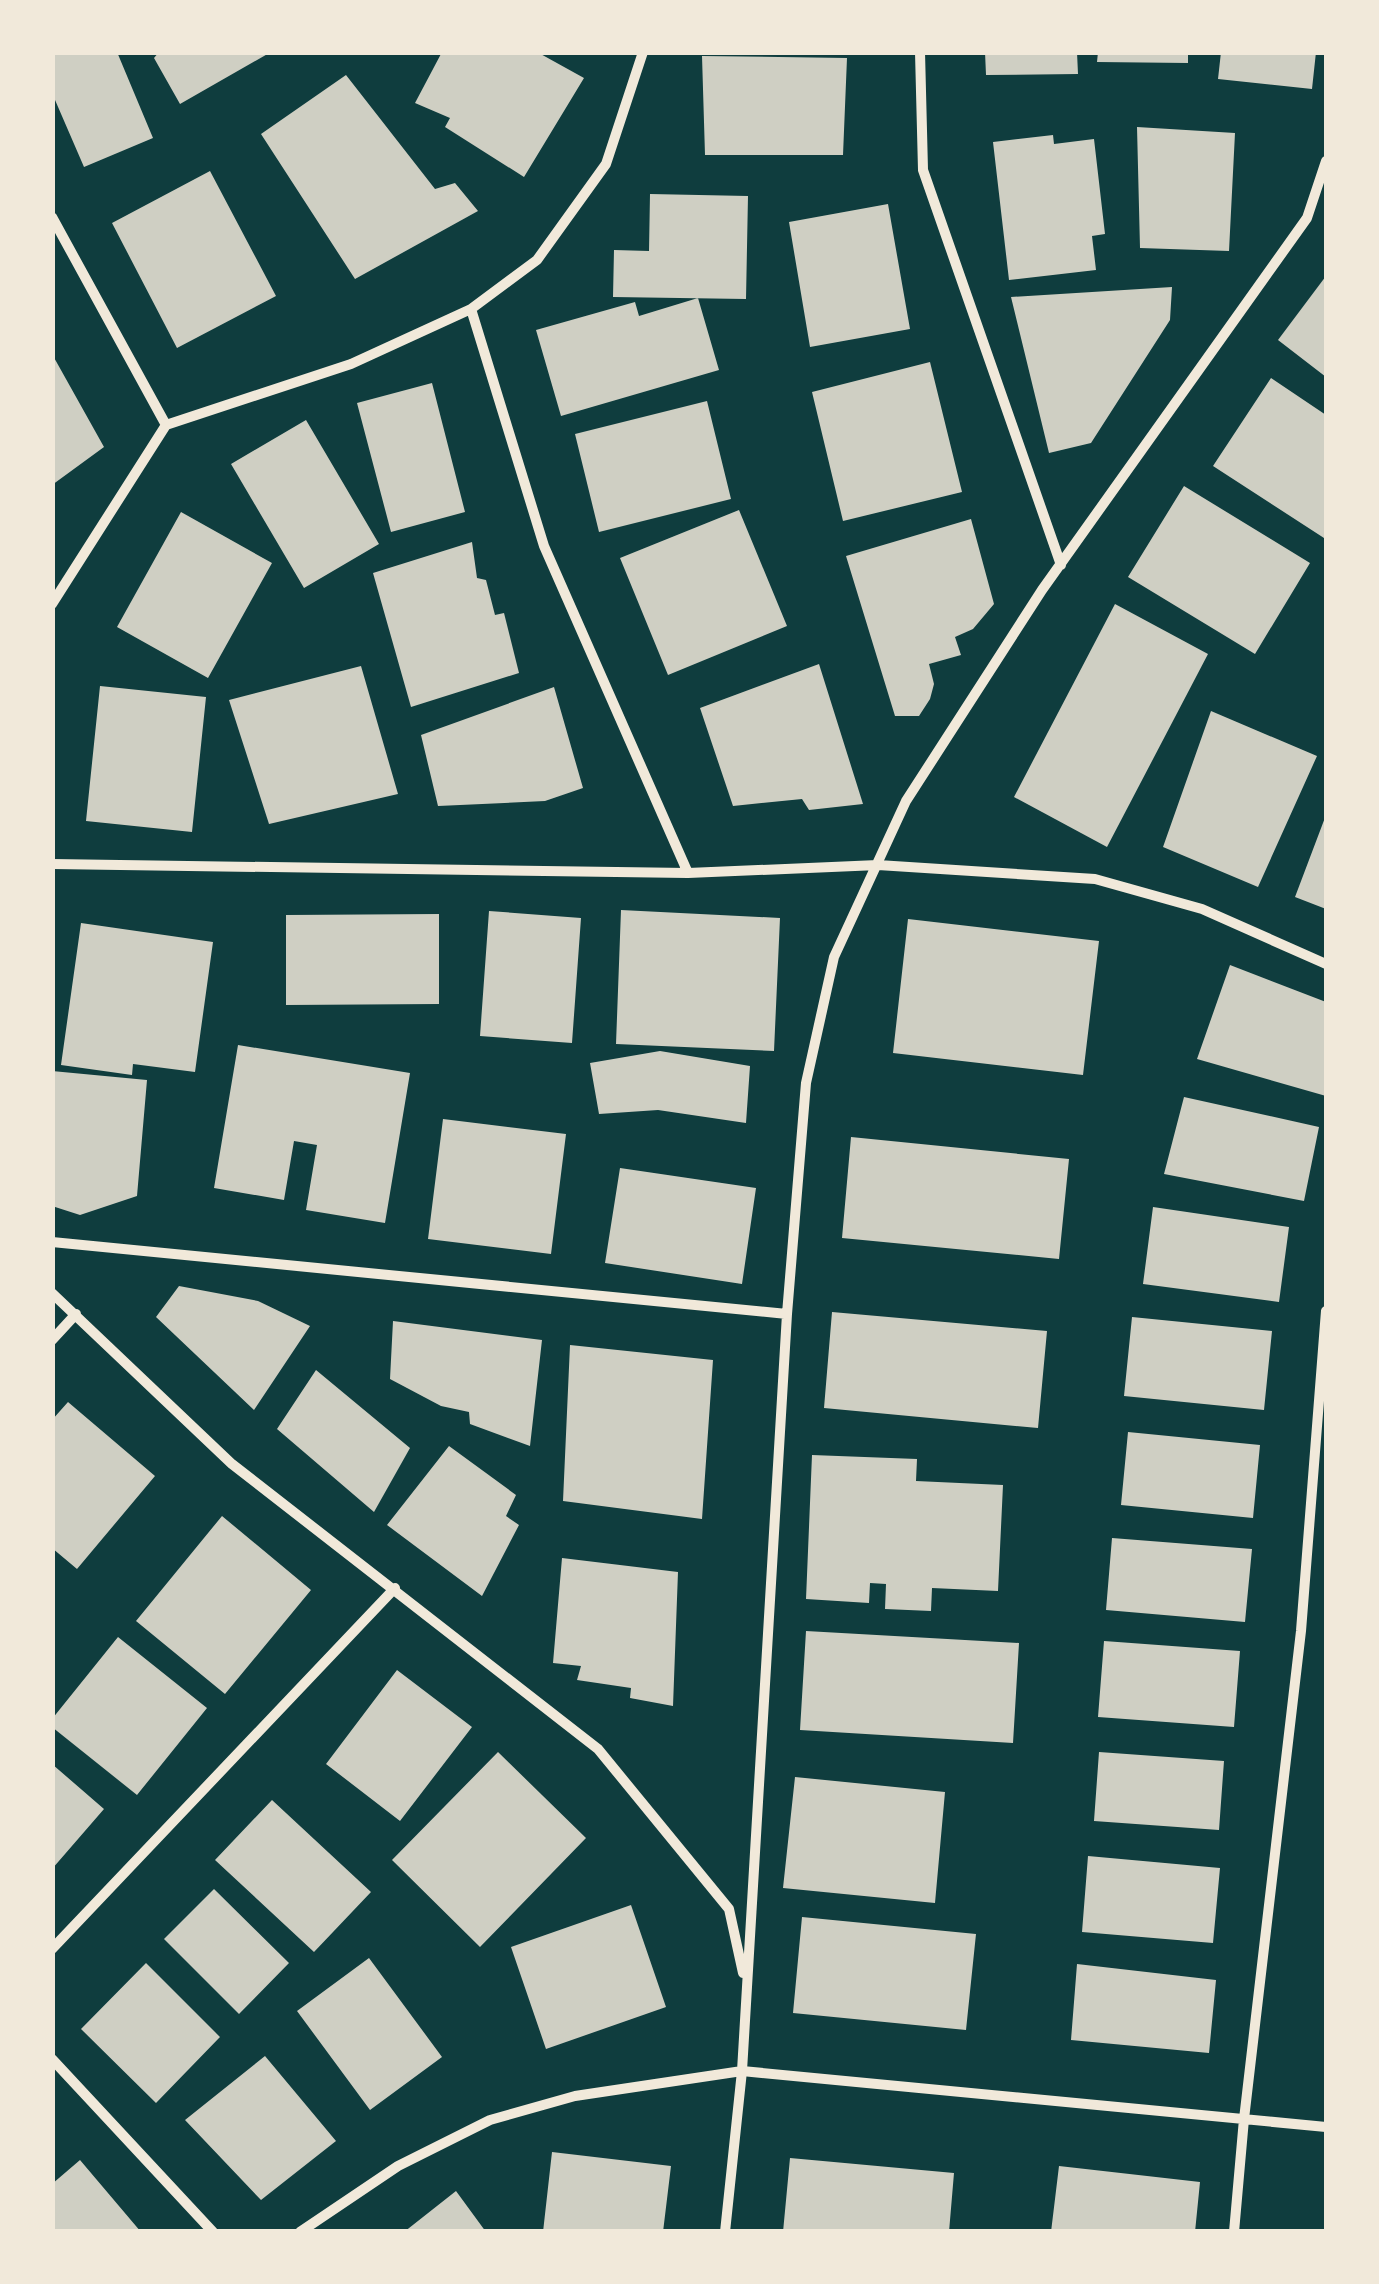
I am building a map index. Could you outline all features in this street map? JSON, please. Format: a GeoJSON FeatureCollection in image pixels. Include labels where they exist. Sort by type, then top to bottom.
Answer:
{"type":"FeatureCollection","features":[{"type":"Feature","properties":{"kind":"street"},"geometry":{"type":"LineString","coordinates":[[52,604],[166,426],[351,364],[472,309],[537,260],[606,164],[643,52]]}},
{"type":"Feature","properties":{"kind":"street"},"geometry":{"type":"LineString","coordinates":[[920,52],[923,170],[1061,565]]}},
{"type":"Feature","properties":{"kind":"street"},"geometry":{"type":"LineString","coordinates":[[725,2232],[742,2070],[787,1314],[806,1083],[834,957],[906,801],[1061,565],[1308,218],[1326,161]]}},
{"type":"Feature","properties":{"kind":"street"},"geometry":{"type":"LineString","coordinates":[[52,217],[166,426]]}},
{"type":"Feature","properties":{"kind":"street"},"geometry":{"type":"LineString","coordinates":[[472,309],[544,546],[688,873]]}},
{"type":"Feature","properties":{"kind":"street"},"geometry":{"type":"LineString","coordinates":[[52,864],[688,873],[878,865],[1095,879],[1202,910],[1326,964]]}},
{"type":"Feature","properties":{"kind":"street"},"geometry":{"type":"LineString","coordinates":[[52,1242],[787,1314]]}},
{"type":"Feature","properties":{"kind":"street"},"geometry":{"type":"LineString","coordinates":[[52,1293],[232,1464],[598,1749],[729,1909],[746,1987]]}},
{"type":"Feature","properties":{"kind":"street"},"geometry":{"type":"LineString","coordinates":[[1234,2232],[1302,1631],[1326,1311]]}},
{"type":"Feature","properties":{"kind":"street"},"geometry":{"type":"LineString","coordinates":[[52,1340],[76,1314]]}},
{"type":"Feature","properties":{"kind":"street"},"geometry":{"type":"LineString","coordinates":[[52,1950],[394,1588]]}},
{"type":"Feature","properties":{"kind":"street"},"geometry":{"type":"LineString","coordinates":[[52,2058],[213,2232]]}},
{"type":"Feature","properties":{"kind":"street"},"geometry":{"type":"LineString","coordinates":[[300,2232],[398,2166],[490,2120],[574,2096],[742,2070],[1326,2128]]}},
{"type":"Feature","properties":{"kind":"building"},"geometry":{"type":"Polygon","coordinates":[[[52,52],[117,52],[153,138],[84,167],[52,93],[52,52]]]}},
{"type":"Feature","properties":{"kind":"building"},"geometry":{"type":"Polygon","coordinates":[[[159,52],[271,52],[180,104],[154,58],[159,52]]]}},
{"type":"Feature","properties":{"kind":"building"},"geometry":{"type":"Polygon","coordinates":[[[442,52],[537,52],[584,78],[524,177],[445,127],[450,118],[415,103],[442,52]]]}},
{"type":"Feature","properties":{"kind":"building"},"geometry":{"type":"Polygon","coordinates":[[[985,52],[1077,52],[1078,74],[986,75],[985,52]]]}},
{"type":"Feature","properties":{"kind":"building"},"geometry":{"type":"Polygon","coordinates":[[[1098,52],[1188,52],[1188,63],[1097,62],[1098,52]]]}},
{"type":"Feature","properties":{"kind":"building"},"geometry":{"type":"Polygon","coordinates":[[[1221,52],[1316,52],[1312,89],[1218,79],[1221,52]]]}},
{"type":"Feature","properties":{"kind":"building"},"geometry":{"type":"Polygon","coordinates":[[[702,56],[847,58],[843,155],[705,155],[702,56]]]}},
{"type":"Feature","properties":{"kind":"building"},"geometry":{"type":"Polygon","coordinates":[[[346,75],[435,189],[455,183],[478,211],[355,279],[261,134],[346,75]]]}},
{"type":"Feature","properties":{"kind":"building"},"geometry":{"type":"Polygon","coordinates":[[[1137,127],[1235,133],[1229,251],[1140,248],[1137,127]]]}},
{"type":"Feature","properties":{"kind":"building"},"geometry":{"type":"Polygon","coordinates":[[[1053,135],[1054,144],[1094,139],[1105,234],[1092,236],[1096,270],[1009,280],[993,142],[1053,135]]]}},
{"type":"Feature","properties":{"kind":"building"},"geometry":{"type":"Polygon","coordinates":[[[210,171],[276,296],[177,348],[112,223],[210,171]]]}},
{"type":"Feature","properties":{"kind":"building"},"geometry":{"type":"Polygon","coordinates":[[[650,194],[748,196],[746,299],[613,297],[614,250],[649,251],[650,194]]]}},
{"type":"Feature","properties":{"kind":"building"},"geometry":{"type":"Polygon","coordinates":[[[888,204],[910,329],[810,347],[789,222],[888,204]]]}},
{"type":"Feature","properties":{"kind":"building"},"geometry":{"type":"Polygon","coordinates":[[[1326,276],[1326,377],[1278,340],[1326,276]]]}},
{"type":"Feature","properties":{"kind":"building"},"geometry":{"type":"Polygon","coordinates":[[[1172,287],[1170,320],[1091,443],[1049,453],[1011,297],[1172,287]]]}},
{"type":"Feature","properties":{"kind":"building"},"geometry":{"type":"Polygon","coordinates":[[[698,298],[719,370],[561,416],[536,330],[635,302],[639,316],[698,298]]]}},
{"type":"Feature","properties":{"kind":"building"},"geometry":{"type":"Polygon","coordinates":[[[52,354],[104,447],[52,485],[52,354]]]}},
{"type":"Feature","properties":{"kind":"building"},"geometry":{"type":"Polygon","coordinates":[[[930,362],[962,492],[843,521],[812,392],[930,362]]]}},
{"type":"Feature","properties":{"kind":"building"},"geometry":{"type":"Polygon","coordinates":[[[1271,378],[1326,415],[1324,538],[1213,466],[1271,378]]]}},
{"type":"Feature","properties":{"kind":"building"},"geometry":{"type":"Polygon","coordinates":[[[432,383],[465,512],[391,532],[357,403],[432,383]]]}},
{"type":"Feature","properties":{"kind":"building"},"geometry":{"type":"Polygon","coordinates":[[[707,401],[731,499],[599,532],[575,434],[707,401]]]}},
{"type":"Feature","properties":{"kind":"building"},"geometry":{"type":"Polygon","coordinates":[[[306,420],[379,544],[304,588],[231,464],[306,420]]]}},
{"type":"Feature","properties":{"kind":"building"},"geometry":{"type":"Polygon","coordinates":[[[1184,486],[1310,563],[1255,654],[1128,577],[1184,486]]]}},
{"type":"Feature","properties":{"kind":"building"},"geometry":{"type":"Polygon","coordinates":[[[739,510],[787,626],[668,675],[620,558],[739,510]]]}},
{"type":"Feature","properties":{"kind":"building"},"geometry":{"type":"Polygon","coordinates":[[[181,512],[272,563],[208,678],[117,627],[181,512]]]}},
{"type":"Feature","properties":{"kind":"building"},"geometry":{"type":"Polygon","coordinates":[[[971,519],[994,604],[973,629],[955,637],[961,655],[929,664],[934,684],[919,716],[895,716],[846,556],[971,519]]]}},
{"type":"Feature","properties":{"kind":"building"},"geometry":{"type":"Polygon","coordinates":[[[472,542],[477,578],[486,580],[495,615],[504,613],[519,673],[411,707],[373,573],[472,542]]]}},
{"type":"Feature","properties":{"kind":"building"},"geometry":{"type":"Polygon","coordinates":[[[1115,604],[1208,654],[1107,847],[1014,797],[1115,604]]]}},
{"type":"Feature","properties":{"kind":"building"},"geometry":{"type":"Polygon","coordinates":[[[819,664],[863,804],[809,810],[802,799],[733,806],[700,708],[819,664]]]}},
{"type":"Feature","properties":{"kind":"building"},"geometry":{"type":"Polygon","coordinates":[[[361,666],[398,794],[269,824],[229,700],[361,666]]]}},
{"type":"Feature","properties":{"kind":"building"},"geometry":{"type":"Polygon","coordinates":[[[100,686],[206,697],[192,832],[86,821],[100,686]]]}},
{"type":"Feature","properties":{"kind":"building"},"geometry":{"type":"Polygon","coordinates":[[[554,687],[583,788],[545,801],[438,806],[421,735],[554,687]]]}},
{"type":"Feature","properties":{"kind":"building"},"geometry":{"type":"Polygon","coordinates":[[[1211,711],[1317,756],[1258,887],[1163,847],[1211,711]]]}},
{"type":"Feature","properties":{"kind":"building"},"geometry":{"type":"Polygon","coordinates":[[[1326,815],[1326,909],[1295,897],[1326,815]]]}},
{"type":"Feature","properties":{"kind":"building"},"geometry":{"type":"Polygon","coordinates":[[[621,910],[780,918],[774,1051],[616,1044],[621,910]]]}},
{"type":"Feature","properties":{"kind":"building"},"geometry":{"type":"Polygon","coordinates":[[[489,911],[581,918],[572,1043],[480,1036],[489,911]]]}},
{"type":"Feature","properties":{"kind":"building"},"geometry":{"type":"Polygon","coordinates":[[[439,914],[439,1004],[286,1005],[286,915],[439,914]]]}},
{"type":"Feature","properties":{"kind":"building"},"geometry":{"type":"Polygon","coordinates":[[[908,919],[1099,941],[1083,1075],[893,1053],[908,919]]]}},
{"type":"Feature","properties":{"kind":"building"},"geometry":{"type":"Polygon","coordinates":[[[81,923],[213,942],[195,1072],[133,1064],[132,1075],[61,1065],[81,923]]]}},
{"type":"Feature","properties":{"kind":"building"},"geometry":{"type":"Polygon","coordinates":[[[1230,965],[1326,1002],[1326,1096],[1197,1059],[1230,965]]]}},
{"type":"Feature","properties":{"kind":"building"},"geometry":{"type":"Polygon","coordinates":[[[238,1045],[410,1073],[385,1223],[306,1210],[317,1145],[294,1141],[284,1200],[214,1188],[238,1045]]]}},
{"type":"Feature","properties":{"kind":"building"},"geometry":{"type":"Polygon","coordinates":[[[660,1051],[750,1066],[746,1123],[658,1110],[599,1114],[590,1063],[660,1051]]]}},
{"type":"Feature","properties":{"kind":"building"},"geometry":{"type":"Polygon","coordinates":[[[52,1071],[147,1080],[137,1196],[80,1215],[52,1206],[52,1071]]]}},
{"type":"Feature","properties":{"kind":"building"},"geometry":{"type":"Polygon","coordinates":[[[1184,1097],[1319,1127],[1304,1201],[1164,1174],[1184,1097]]]}},
{"type":"Feature","properties":{"kind":"building"},"geometry":{"type":"Polygon","coordinates":[[[443,1119],[566,1134],[551,1254],[428,1239],[443,1119]]]}},
{"type":"Feature","properties":{"kind":"building"},"geometry":{"type":"Polygon","coordinates":[[[851,1137],[1069,1159],[1059,1259],[842,1238],[851,1137]]]}},
{"type":"Feature","properties":{"kind":"building"},"geometry":{"type":"Polygon","coordinates":[[[620,1168],[756,1188],[742,1284],[605,1263],[620,1168]]]}},
{"type":"Feature","properties":{"kind":"building"},"geometry":{"type":"Polygon","coordinates":[[[1153,1207],[1289,1227],[1279,1302],[1143,1284],[1153,1207]]]}},
{"type":"Feature","properties":{"kind":"building"},"geometry":{"type":"Polygon","coordinates":[[[179,1286],[258,1301],[310,1326],[254,1410],[156,1317],[179,1286]]]}},
{"type":"Feature","properties":{"kind":"building"},"geometry":{"type":"Polygon","coordinates":[[[832,1312],[1047,1331],[1038,1428],[824,1408],[832,1312]]]}},
{"type":"Feature","properties":{"kind":"building"},"geometry":{"type":"Polygon","coordinates":[[[1132,1317],[1272,1331],[1264,1410],[1124,1396],[1132,1317]]]}},
{"type":"Feature","properties":{"kind":"building"},"geometry":{"type":"Polygon","coordinates":[[[393,1321],[542,1340],[530,1446],[470,1424],[469,1412],[441,1406],[390,1379],[393,1321]]]}},
{"type":"Feature","properties":{"kind":"building"},"geometry":{"type":"Polygon","coordinates":[[[570,1345],[713,1360],[702,1519],[563,1501],[570,1345]]]}},
{"type":"Feature","properties":{"kind":"building"},"geometry":{"type":"Polygon","coordinates":[[[316,1370],[410,1448],[374,1512],[277,1429],[316,1370]]]}},
{"type":"Feature","properties":{"kind":"building"},"geometry":{"type":"Polygon","coordinates":[[[68,1402],[155,1476],[77,1569],[52,1548],[52,1420],[68,1402]]]}},
{"type":"Feature","properties":{"kind":"building"},"geometry":{"type":"Polygon","coordinates":[[[1128,1432],[1260,1445],[1253,1518],[1121,1505],[1128,1432]]]}},
{"type":"Feature","properties":{"kind":"building"},"geometry":{"type":"Polygon","coordinates":[[[449,1446],[516,1495],[506,1516],[519,1525],[482,1596],[387,1525],[449,1446]]]}},
{"type":"Feature","properties":{"kind":"building"},"geometry":{"type":"Polygon","coordinates":[[[812,1455],[917,1459],[916,1481],[1003,1485],[998,1591],[932,1588],[931,1611],[885,1609],[886,1584],[870,1583],[869,1603],[806,1599],[812,1455]]]}},
{"type":"Feature","properties":{"kind":"building"},"geometry":{"type":"Polygon","coordinates":[[[222,1516],[311,1590],[225,1694],[136,1621],[222,1516]]]}},
{"type":"Feature","properties":{"kind":"building"},"geometry":{"type":"Polygon","coordinates":[[[1112,1538],[1252,1549],[1245,1622],[1106,1610],[1112,1538]]]}},
{"type":"Feature","properties":{"kind":"building"},"geometry":{"type":"Polygon","coordinates":[[[562,1558],[678,1572],[673,1706],[630,1698],[631,1688],[577,1680],[581,1666],[553,1663],[562,1558]]]}},
{"type":"Feature","properties":{"kind":"building"},"geometry":{"type":"Polygon","coordinates":[[[806,1631],[1019,1643],[1013,1743],[800,1730],[806,1631]]]}},
{"type":"Feature","properties":{"kind":"building"},"geometry":{"type":"Polygon","coordinates":[[[118,1637],[207,1708],[137,1795],[52,1727],[52,1719],[118,1637]]]}},
{"type":"Feature","properties":{"kind":"building"},"geometry":{"type":"Polygon","coordinates":[[[1104,1641],[1240,1651],[1234,1727],[1098,1717],[1104,1641]]]}},
{"type":"Feature","properties":{"kind":"building"},"geometry":{"type":"Polygon","coordinates":[[[397,1670],[472,1727],[400,1821],[326,1764],[397,1670]]]}},
{"type":"Feature","properties":{"kind":"building"},"geometry":{"type":"Polygon","coordinates":[[[498,1752],[586,1838],[480,1947],[392,1860],[498,1752]]]}},
{"type":"Feature","properties":{"kind":"building"},"geometry":{"type":"Polygon","coordinates":[[[1099,1752],[1224,1761],[1219,1830],[1094,1821],[1099,1752]]]}},
{"type":"Feature","properties":{"kind":"building"},"geometry":{"type":"Polygon","coordinates":[[[52,1764],[104,1809],[52,1869],[52,1764]]]}},
{"type":"Feature","properties":{"kind":"building"},"geometry":{"type":"Polygon","coordinates":[[[795,1777],[945,1792],[935,1903],[783,1888],[795,1777]]]}},
{"type":"Feature","properties":{"kind":"building"},"geometry":{"type":"Polygon","coordinates":[[[272,1800],[371,1892],[314,1952],[215,1860],[272,1800]]]}},
{"type":"Feature","properties":{"kind":"building"},"geometry":{"type":"Polygon","coordinates":[[[1088,1856],[1220,1868],[1213,1943],[1082,1932],[1088,1856]]]}},
{"type":"Feature","properties":{"kind":"building"},"geometry":{"type":"Polygon","coordinates":[[[214,1889],[289,1963],[239,2014],[164,1939],[214,1889]]]}},
{"type":"Feature","properties":{"kind":"building"},"geometry":{"type":"Polygon","coordinates":[[[631,1905],[666,2007],[546,2049],[511,1947],[631,1905]]]}},
{"type":"Feature","properties":{"kind":"building"},"geometry":{"type":"Polygon","coordinates":[[[802,1917],[976,1934],[966,2030],[793,2013],[802,1917]]]}},
{"type":"Feature","properties":{"kind":"building"},"geometry":{"type":"Polygon","coordinates":[[[369,1958],[442,2057],[370,2110],[297,2011],[369,1958]]]}},
{"type":"Feature","properties":{"kind":"building"},"geometry":{"type":"Polygon","coordinates":[[[146,1963],[220,2037],[156,2103],[81,2029],[146,1963]]]}},
{"type":"Feature","properties":{"kind":"building"},"geometry":{"type":"Polygon","coordinates":[[[1077,1964],[1216,1980],[1209,2053],[1071,2040],[1077,1964]]]}},
{"type":"Feature","properties":{"kind":"building"},"geometry":{"type":"Polygon","coordinates":[[[265,2056],[336,2141],[261,2200],[185,2120],[265,2056]]]}},
{"type":"Feature","properties":{"kind":"building"},"geometry":{"type":"Polygon","coordinates":[[[552,2152],[671,2166],[663,2232],[543,2232],[552,2152]]]}},
{"type":"Feature","properties":{"kind":"building"},"geometry":{"type":"Polygon","coordinates":[[[790,2158],[954,2173],[949,2232],[783,2232],[790,2158]]]}},
{"type":"Feature","properties":{"kind":"building"},"geometry":{"type":"Polygon","coordinates":[[[80,2160],[141,2232],[52,2232],[52,2184],[80,2160]]]}},
{"type":"Feature","properties":{"kind":"building"},"geometry":{"type":"Polygon","coordinates":[[[1059,2166],[1200,2182],[1195,2232],[1051,2232],[1059,2166]]]}},
{"type":"Feature","properties":{"kind":"building"},"geometry":{"type":"Polygon","coordinates":[[[456,2191],[486,2232],[404,2232],[456,2191]]]}}]}
